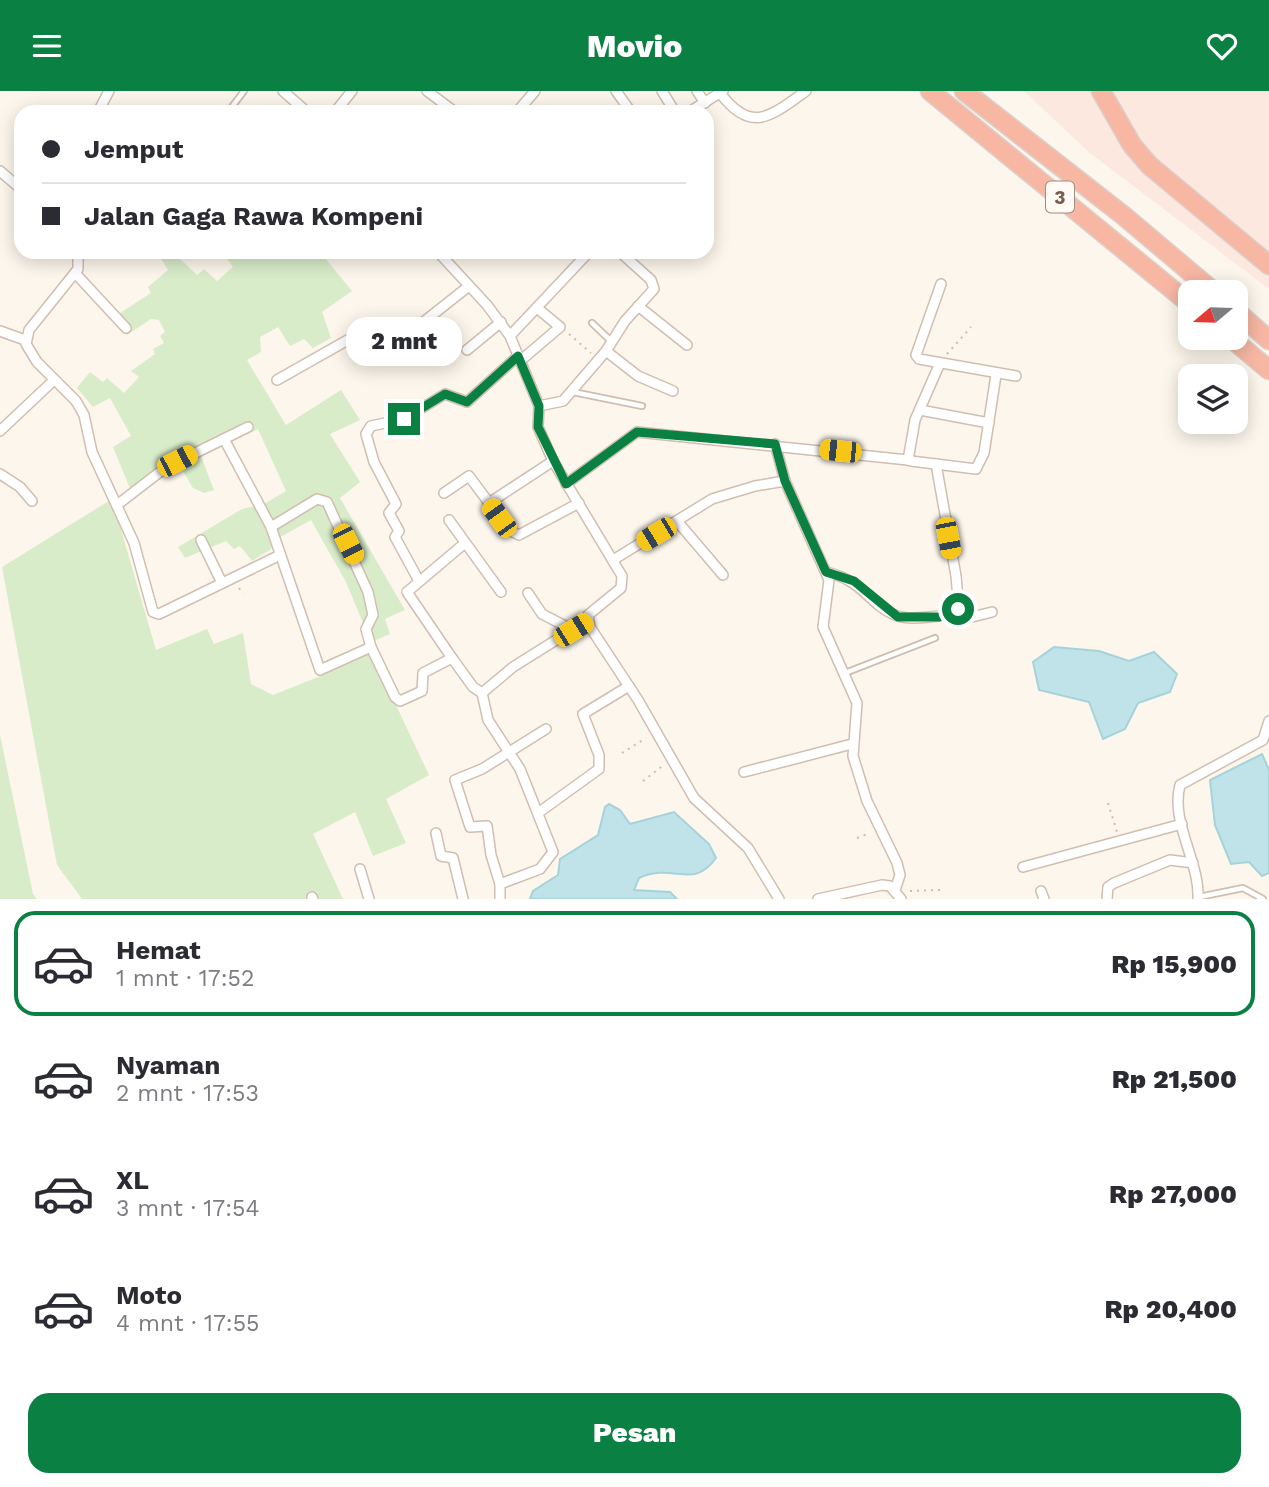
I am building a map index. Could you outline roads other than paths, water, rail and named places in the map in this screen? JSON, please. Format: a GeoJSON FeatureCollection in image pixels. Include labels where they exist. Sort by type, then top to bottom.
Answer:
{"type":"FeatureCollection","features":[{"type":"Feature","properties":{"kind":"highway","name":"3"},"geometry":{"type":"LineString","coordinates":[[930,91],[1178,294]]}},
{"type":"Feature","properties":{"kind":"highway","name":"3"},"geometry":{"type":"LineString","coordinates":[[964,91],[1124,216],[1199,280]]}},
{"type":"Feature","properties":{"kind":"highway"},"geometry":{"type":"LineString","coordinates":[[1101,91],[1132,145],[1149,165],[1269,265]]}},
{"type":"Feature","properties":{"kind":"highway"},"geometry":{"type":"LineString","coordinates":[[1248,313],[1269,326]]}},
{"type":"Feature","properties":{"kind":"highway"},"geometry":{"type":"LineString","coordinates":[[1248,322],[1269,340]]}},
{"type":"Feature","properties":{"kind":"highway"},"geometry":{"type":"LineString","coordinates":[[1245,350],[1269,370]]}},
{"type":"Feature","properties":{"kind":"street"},"geometry":{"type":"LineString","coordinates":[[283,91],[297,105]]}},
{"type":"Feature","properties":{"kind":"street"},"geometry":{"type":"LineString","coordinates":[[341,105],[352,91]]}},
{"type":"Feature","properties":{"kind":"street"},"geometry":{"type":"LineString","coordinates":[[427,91],[446,105]]}},
{"type":"Feature","properties":{"kind":"street"},"geometry":{"type":"LineString","coordinates":[[523,105],[535,91]]}},
{"type":"Feature","properties":{"kind":"street"},"geometry":{"type":"LineString","coordinates":[[697,91],[705,103]]}},
{"type":"Feature","properties":{"kind":"street"},"geometry":{"type":"LineString","coordinates":[[701,105],[722,92],[741,116],[748,119],[765,116],[806,91]]}},
{"type":"Feature","properties":{"kind":"street"},"geometry":{"type":"LineString","coordinates":[[0,171],[14,183]]}},
{"type":"Feature","properties":{"kind":"street"},"geometry":{"type":"LineString","coordinates":[[25,340],[29,330],[75,273],[80,259]]}},
{"type":"Feature","properties":{"kind":"street"},"geometry":{"type":"LineString","coordinates":[[444,259],[502,322],[510,336],[539,406],[538,427],[553,461],[613,560],[623,582],[592,611],[588,620],[513,667],[482,693]]}},
{"type":"Feature","properties":{"kind":"street"},"geometry":{"type":"LineString","coordinates":[[510,336],[582,259]]}},
{"type":"Feature","properties":{"kind":"street"},"geometry":{"type":"LineString","coordinates":[[539,406],[563,401],[606,351],[638,306],[652,293],[654,285],[627,259]]}},
{"type":"Feature","properties":{"kind":"street"},"geometry":{"type":"LineString","coordinates":[[75,273],[126,328]]}},
{"type":"Feature","properties":{"kind":"street"},"geometry":{"type":"LineString","coordinates":[[941,284],[915,351],[919,359],[996,375],[1016,376]]}},
{"type":"Feature","properties":{"kind":"street"},"geometry":{"type":"LineString","coordinates":[[277,380],[352,337],[370,359],[388,350],[469,286]]}},
{"type":"Feature","properties":{"kind":"street"},"geometry":{"type":"LineString","coordinates":[[638,306],[687,345]]}},
{"type":"Feature","properties":{"kind":"street"},"geometry":{"type":"LineString","coordinates":[[419,581],[395,537],[400,530],[389,513],[396,506],[374,462],[366,434],[371,426],[404,419],[445,394],[467,402],[560,327],[537,308]]}},
{"type":"Feature","properties":{"kind":"street"},"geometry":{"type":"LineString","coordinates":[[467,350],[502,322]]}},
{"type":"Feature","properties":{"kind":"street"},"geometry":{"type":"LineString","coordinates":[[0,331],[25,340],[37,362],[53,381],[76,401],[84,415],[92,451],[134,543],[152,609],[159,614],[280,555]]}},
{"type":"Feature","properties":{"kind":"street"},"geometry":{"type":"LineString","coordinates":[[606,351],[638,376],[673,391]]}},
{"type":"Feature","properties":{"kind":"street"},"geometry":{"type":"LineString","coordinates":[[908,460],[920,410],[940,363]]}},
{"type":"Feature","properties":{"kind":"street"},"geometry":{"type":"LineString","coordinates":[[566,484],[637,432],[775,444],[976,469],[984,453],[996,375]]}},
{"type":"Feature","properties":{"kind":"street"},"geometry":{"type":"LineString","coordinates":[[0,431],[53,381]]}},
{"type":"Feature","properties":{"kind":"street"},"geometry":{"type":"LineString","coordinates":[[920,410],[989,423]]}},
{"type":"Feature","properties":{"kind":"street"},"geometry":{"type":"LineString","coordinates":[[115,502],[164,468],[248,427]]}},
{"type":"Feature","properties":{"kind":"street"},"geometry":{"type":"LineString","coordinates":[[224,439],[271,527],[320,670],[371,647]]}},
{"type":"Feature","properties":{"kind":"street"},"geometry":{"type":"LineString","coordinates":[[775,444],[785,481],[826,572],[829,588],[823,627],[845,673],[858,713],[852,744],[860,780],[900,875],[898,895],[882,884],[818,899]]}},
{"type":"Feature","properties":{"kind":"street"},"geometry":{"type":"LineString","coordinates":[[489,503],[553,461]]}},
{"type":"Feature","properties":{"kind":"street"},"geometry":{"type":"LineString","coordinates":[[936,464],[956,576],[958,609]]}},
{"type":"Feature","properties":{"kind":"street"},"geometry":{"type":"LineString","coordinates":[[0,474],[20,487],[32,501]]}},
{"type":"Feature","properties":{"kind":"street"},"geometry":{"type":"LineString","coordinates":[[444,493],[469,476],[509,530],[519,535],[579,503]]}},
{"type":"Feature","properties":{"kind":"street"},"geometry":{"type":"LineString","coordinates":[[613,560],[712,499],[755,486],[785,481]]}},
{"type":"Feature","properties":{"kind":"street"},"geometry":{"type":"LineString","coordinates":[[271,527],[317,499],[327,502],[368,592],[373,618],[366,629],[371,647],[395,697],[400,701],[422,691],[422,673],[452,658]]}},
{"type":"Feature","properties":{"kind":"street"},"geometry":{"type":"LineString","coordinates":[[449,520],[501,592]]}},
{"type":"Feature","properties":{"kind":"street"},"geometry":{"type":"LineString","coordinates":[[677,521],[723,575]]}},
{"type":"Feature","properties":{"kind":"street"},"geometry":{"type":"LineString","coordinates":[[201,540],[222,583]]}},
{"type":"Feature","properties":{"kind":"street"},"geometry":{"type":"LineString","coordinates":[[465,543],[407,592],[473,687],[482,693],[488,720],[520,769],[551,841],[552,856],[540,869],[500,884]]}},
{"type":"Feature","properties":{"kind":"street"},"geometry":{"type":"LineString","coordinates":[[826,572],[854,581],[898,617],[939,617],[958,609]]}},
{"type":"Feature","properties":{"kind":"street"},"geometry":{"type":"LineString","coordinates":[[528,593],[542,614],[573,630]]}},
{"type":"Feature","properties":{"kind":"street"},"geometry":{"type":"LineString","coordinates":[[958,609],[972,617],[992,613]]}},
{"type":"Feature","properties":{"kind":"street"},"geometry":{"type":"LineString","coordinates":[[588,620],[694,798],[753,854],[779,899]]}},
{"type":"Feature","properties":{"kind":"street"},"geometry":{"type":"LineString","coordinates":[[538,813],[599,769],[599,755],[583,714],[629,686]]}},
{"type":"Feature","properties":{"kind":"street"},"geometry":{"type":"LineString","coordinates":[[1198,898],[1193,863],[1182,824],[1178,794],[1180,785],[1263,740],[1269,721]]}},
{"type":"Feature","properties":{"kind":"street"},"geometry":{"type":"LineString","coordinates":[[500,899],[500,884],[491,855],[487,826],[470,827],[455,780],[509,752],[545,729]]}},
{"type":"Feature","properties":{"kind":"street"},"geometry":{"type":"LineString","coordinates":[[744,772],[852,744]]}},
{"type":"Feature","properties":{"kind":"street"},"geometry":{"type":"LineString","coordinates":[[1023,867],[1182,824]]}},
{"type":"Feature","properties":{"kind":"street"},"geometry":{"type":"LineString","coordinates":[[436,833],[442,856],[453,858],[463,899]]}},
{"type":"Feature","properties":{"kind":"street"},"geometry":{"type":"LineString","coordinates":[[1107,899],[1108,887],[1114,883],[1170,860],[1193,863]]}},
{"type":"Feature","properties":{"kind":"street"},"geometry":{"type":"LineString","coordinates":[[360,869],[369,899]]}},
{"type":"Feature","properties":{"kind":"lane"},"geometry":{"type":"LineString","coordinates":[[233,105],[244,91]]}},
{"type":"Feature","properties":{"kind":"lane"},"geometry":{"type":"LineString","coordinates":[[592,323],[611,342]]}},
{"type":"Feature","properties":{"kind":"lane"},"geometry":{"type":"LineString","coordinates":[[572,391],[642,406]]}},
{"type":"Feature","properties":{"kind":"lane"},"geometry":{"type":"LineString","coordinates":[[845,673],[935,638]]}},
{"type":"Feature","properties":{"kind":"lane"},"geometry":{"type":"LineString","coordinates":[[1198,898],[1243,888],[1263,899]]}},
{"type":"Feature","properties":{"kind":"water"},"geometry":{"type":"Polygon","coordinates":[[[1054,647],[1099,651],[1129,661],[1154,652],[1177,674],[1170,692],[1138,703],[1125,729],[1103,739],[1089,702],[1039,690],[1033,662],[1054,647]]]}},
{"type":"Feature","properties":{"kind":"water"},"geometry":{"type":"Polygon","coordinates":[[[1262,754],[1269,770],[1269,873],[1262,876],[1249,862],[1231,864],[1215,825],[1210,780],[1262,754]]]}},
{"type":"Feature","properties":{"kind":"water"},"geometry":{"type":"Polygon","coordinates":[[[609,804],[620,810],[630,824],[674,812],[709,844],[716,858],[699,873],[663,873],[639,878],[634,890],[670,892],[677,899],[530,899],[533,891],[558,875],[560,859],[598,835],[605,807],[609,804]]]}}]}
